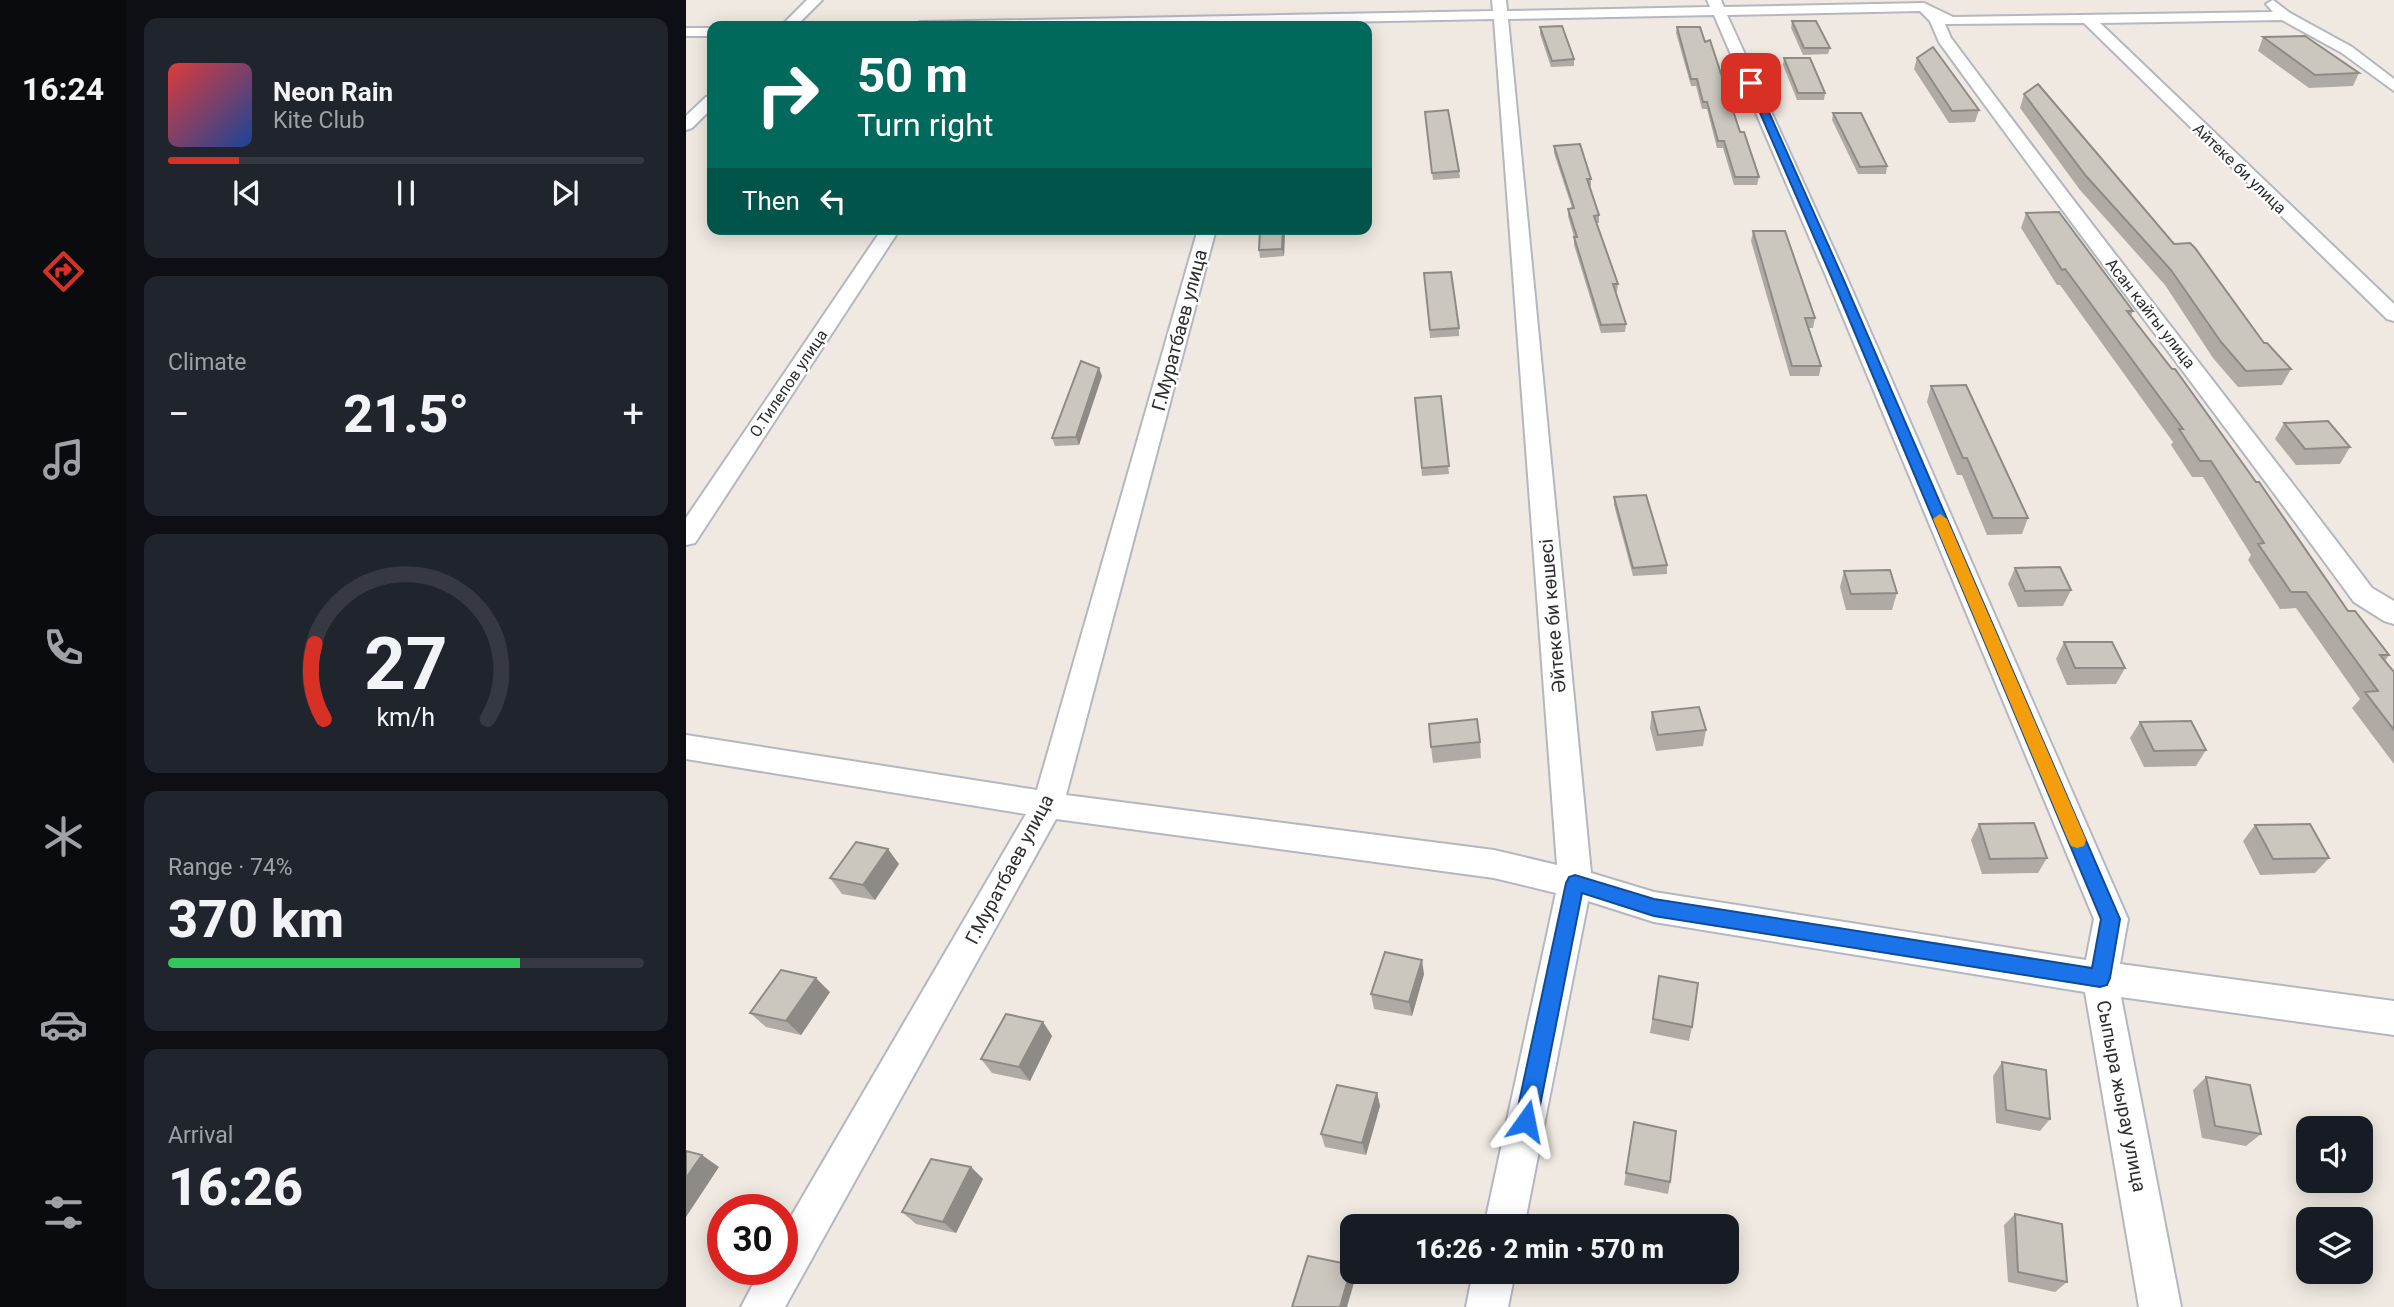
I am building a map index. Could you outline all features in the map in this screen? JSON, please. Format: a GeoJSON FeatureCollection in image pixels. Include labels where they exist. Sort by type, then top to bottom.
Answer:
{"type":"FeatureCollection","features":[{"type":"Feature","properties":{"kind":"street"},"geometry":{"type":"LineString","coordinates":[[793,21],[815,0]]}},
{"type":"Feature","properties":{"kind":"street"},"geometry":{"type":"LineString","coordinates":[[1264,21],[1271,0]]}},
{"type":"Feature","properties":{"kind":"street"},"geometry":{"type":"LineString","coordinates":[[2269,0],[2285,16],[2347,50],[2394,86]]}},
{"type":"Feature","properties":{"kind":"street"},"geometry":{"type":"LineString","coordinates":[[1281,21],[1500,8],[1922,4],[1950,21],[2285,16]]}},
{"type":"Feature","properties":{"kind":"street","name":"Асан кайгы улица"},"geometry":{"type":"LineString","coordinates":[[1922,4],[1936,20],[1944,39],[2059,197],[2205,382],[2363,595],[2391,610]]}},
{"type":"Feature","properties":{"kind":"street","name":"Сыпыра жырау улица"},"geometry":{"type":"LineString","coordinates":[[1717,6],[1836,276],[2111,919],[2100,978],[2160,1307]]}},
{"type":"Feature","properties":{"kind":"street","name":"Әйтеке би көшесі"},"geometry":{"type":"LineString","coordinates":[[1500,8],[1575,883],[1507,1214]]}},
{"type":"Feature","properties":{"kind":"street","name":"Айтеке би улица"},"geometry":{"type":"LineString","coordinates":[[2088,19],[2394,315]]}},
{"type":"Feature","properties":{"kind":"street"},"geometry":{"type":"LineString","coordinates":[[1012,21],[1147,21]]}},
{"type":"Feature","properties":{"kind":"street"},"geometry":{"type":"LineString","coordinates":[[686,32],[707,32]]}},
{"type":"Feature","properties":{"kind":"street"},"geometry":{"type":"LineString","coordinates":[[686,125],[707,105]]}},
{"type":"Feature","properties":{"kind":"street","name":"О.Тилепов улица"},"geometry":{"type":"LineString","coordinates":[[686,537],[887,235]]}},
{"type":"Feature","properties":{"kind":"street","name":"Г.Муратбаев улица"},"geometry":{"type":"LineString","coordinates":[[762,1307],[1048,805],[1205,235]]}},
{"type":"Feature","properties":{"kind":"street"},"geometry":{"type":"LineString","coordinates":[[686,747],[1048,805],[1494,864],[1575,883],[1654,907],[2100,978],[2394,1018]]}},
{"type":"Feature","properties":{"kind":"street"},"geometry":{"type":"LineString","coordinates":[[1487,1307],[1492,1284]]}},
{"type":"Feature","properties":{"kind":"building"},"geometry":{"type":"Polygon","coordinates":[[[1792,21],[1816,21],[1830,48],[1804,48],[1792,21]]]}},
{"type":"Feature","properties":{"kind":"building"},"geometry":{"type":"Polygon","coordinates":[[[1562,26],[1574,59],[1552,61],[1540,27],[1562,26]]]}},
{"type":"Feature","properties":{"kind":"building"},"geometry":{"type":"Polygon","coordinates":[[[1677,27],[1700,27],[1705,42],[1710,40],[1740,132],[1744,132],[1759,177],[1735,177],[1724,141],[1718,141],[1697,79],[1691,79],[1677,27]]]}},
{"type":"Feature","properties":{"kind":"building"},"geometry":{"type":"Polygon","coordinates":[[[2305,36],[2359,73],[2315,75],[2263,37],[2305,36]]]}},
{"type":"Feature","properties":{"kind":"building"},"geometry":{"type":"Polygon","coordinates":[[[1933,47],[1979,110],[1952,111],[1917,58],[1933,47]]]}},
{"type":"Feature","properties":{"kind":"building"},"geometry":{"type":"Polygon","coordinates":[[[1784,58],[1810,58],[1825,93],[1798,93],[1784,58]]]}},
{"type":"Feature","properties":{"kind":"building"},"geometry":{"type":"Polygon","coordinates":[[[2038,84],[2174,244],[2190,243],[2195,248],[2264,343],[2291,369],[2246,371],[2221,342],[2171,270],[2086,176],[2024,94],[2038,84]]]}},
{"type":"Feature","properties":{"kind":"building"},"geometry":{"type":"Polygon","coordinates":[[[1448,110],[1459,171],[1432,173],[1425,112],[1448,110]]]}},
{"type":"Feature","properties":{"kind":"building"},"geometry":{"type":"Polygon","coordinates":[[[1833,113],[1861,113],[1887,166],[1860,167],[1833,113]]]}},
{"type":"Feature","properties":{"kind":"building"},"geometry":{"type":"Polygon","coordinates":[[[1580,144],[1591,179],[1587,179],[1599,215],[1594,216],[1618,284],[1613,284],[1626,324],[1601,325],[1574,237],[1577,237],[1568,209],[1574,208],[1554,146],[1580,144]]]}},
{"type":"Feature","properties":{"kind":"building"},"geometry":{"type":"Polygon","coordinates":[[[2059,212],[2133,311],[2127,311],[2172,369],[2175,369],[2256,482],[2259,482],[2348,611],[2355,611],[2389,655],[2380,655],[2394,672],[2394,730],[2365,692],[2378,691],[2306,592],[2291,592],[2258,544],[2264,543],[2211,461],[2200,461],[2179,429],[2183,429],[2065,269],[2062,270],[2026,213],[2059,212]]]}},
{"type":"Feature","properties":{"kind":"building"},"geometry":{"type":"Polygon","coordinates":[[[1753,231],[1785,231],[1815,318],[1805,318],[1821,366],[1792,366],[1753,231]]]}},
{"type":"Feature","properties":{"kind":"building"},"geometry":{"type":"Polygon","coordinates":[[[1260,235],[1283,235],[1282,249],[1259,250],[1260,235]]]}},
{"type":"Feature","properties":{"kind":"building"},"geometry":{"type":"Polygon","coordinates":[[[1451,272],[1459,328],[1430,330],[1424,273],[1451,272]]]}},
{"type":"Feature","properties":{"kind":"building"},"geometry":{"type":"Polygon","coordinates":[[[1081,361],[1099,368],[1076,437],[1052,438],[1081,361]]]}},
{"type":"Feature","properties":{"kind":"building"},"geometry":{"type":"Polygon","coordinates":[[[1966,385],[2028,518],[1993,518],[1931,386],[1966,385]]]}},
{"type":"Feature","properties":{"kind":"building"},"geometry":{"type":"Polygon","coordinates":[[[1441,396],[1449,466],[1422,468],[1415,398],[1441,396]]]}},
{"type":"Feature","properties":{"kind":"building"},"geometry":{"type":"Polygon","coordinates":[[[2328,421],[2350,447],[2305,449],[2284,423],[2328,421]]]}},
{"type":"Feature","properties":{"kind":"building"},"geometry":{"type":"Polygon","coordinates":[[[1646,495],[1667,565],[1633,568],[1614,497],[1646,495]]]}},
{"type":"Feature","properties":{"kind":"building"},"geometry":{"type":"Polygon","coordinates":[[[2060,567],[2071,590],[2025,591],[2015,568],[2060,567]]]}},
{"type":"Feature","properties":{"kind":"building"},"geometry":{"type":"Polygon","coordinates":[[[1890,570],[1897,593],[1851,594],[1844,571],[1890,570]]]}},
{"type":"Feature","properties":{"kind":"building"},"geometry":{"type":"Polygon","coordinates":[[[2064,642],[2112,642],[2125,668],[2075,668],[2064,642]]]}},
{"type":"Feature","properties":{"kind":"building"},"geometry":{"type":"Polygon","coordinates":[[[1699,707],[1706,730],[1658,735],[1652,712],[1699,707]]]}},
{"type":"Feature","properties":{"kind":"building"},"geometry":{"type":"Polygon","coordinates":[[[1477,719],[1480,742],[1431,747],[1429,724],[1477,719]]]}},
{"type":"Feature","properties":{"kind":"building"},"geometry":{"type":"Polygon","coordinates":[[[2191,721],[2206,750],[2154,751],[2140,722],[2191,721]]]}},
{"type":"Feature","properties":{"kind":"building"},"geometry":{"type":"Polygon","coordinates":[[[2034,823],[2047,858],[1990,859],[1979,824],[2034,823]]]}},
{"type":"Feature","properties":{"kind":"building"},"geometry":{"type":"Polygon","coordinates":[[[2310,824],[2329,858],[2273,859],[2255,825],[2310,824]]]}},
{"type":"Feature","properties":{"kind":"building"},"geometry":{"type":"Polygon","coordinates":[[[856,842],[888,849],[863,885],[830,878],[856,842]]]}},
{"type":"Feature","properties":{"kind":"building"},"geometry":{"type":"Polygon","coordinates":[[[1385,952],[1422,960],[1409,1002],[1371,994],[1385,952]]]}},
{"type":"Feature","properties":{"kind":"building"},"geometry":{"type":"Polygon","coordinates":[[[781,970],[816,978],[786,1021],[750,1013],[781,970]]]}},
{"type":"Feature","properties":{"kind":"building"},"geometry":{"type":"Polygon","coordinates":[[[1659,976],[1698,983],[1692,1027],[1653,1019],[1659,976]]]}},
{"type":"Feature","properties":{"kind":"building"},"geometry":{"type":"Polygon","coordinates":[[[1006,1014],[1043,1022],[1019,1067],[981,1059],[1006,1014]]]}},
{"type":"Feature","properties":{"kind":"building"},"geometry":{"type":"Polygon","coordinates":[[[2002,1062],[2046,1070],[2050,1119],[2006,1110],[2002,1062]]]}},
{"type":"Feature","properties":{"kind":"building"},"geometry":{"type":"Polygon","coordinates":[[[2206,1077],[2250,1085],[2261,1134],[2215,1126],[2206,1077]]]}},
{"type":"Feature","properties":{"kind":"building"},"geometry":{"type":"Polygon","coordinates":[[[1337,1085],[1377,1093],[1362,1143],[1321,1134],[1337,1085]]]}},
{"type":"Feature","properties":{"kind":"building"},"geometry":{"type":"Polygon","coordinates":[[[1634,1122],[1676,1131],[1670,1182],[1626,1173],[1634,1122]]]}},
{"type":"Feature","properties":{"kind":"building"},"geometry":{"type":"Polygon","coordinates":[[[686,1151],[702,1155],[686,1178],[686,1151]]]}},
{"type":"Feature","properties":{"kind":"building"},"geometry":{"type":"Polygon","coordinates":[[[931,1159],[971,1167],[943,1222],[902,1212],[931,1159]]]}},
{"type":"Feature","properties":{"kind":"building"},"geometry":{"type":"Polygon","coordinates":[[[2015,1214],[2062,1224],[2067,1282],[2018,1272],[2015,1214]]]}},
{"type":"Feature","properties":{"kind":"building"},"geometry":{"type":"Polygon","coordinates":[[[1308,1256],[1340,1263],[1340,1284],[1347,1284],[1340,1307],[1292,1307],[1308,1256]]]}},
{"type":"Feature","properties":{"kind":"slow traffic"},"geometry":{"type":"LineString","coordinates":[[1940,519],[2077,840]]}},
{"type":"Feature","properties":{"kind":"route"},"geometry":{"type":"LineString","coordinates":[[1526,1121],[1575,883],[1654,907],[2100,978],[2111,919],[1751,83]]}}]}
